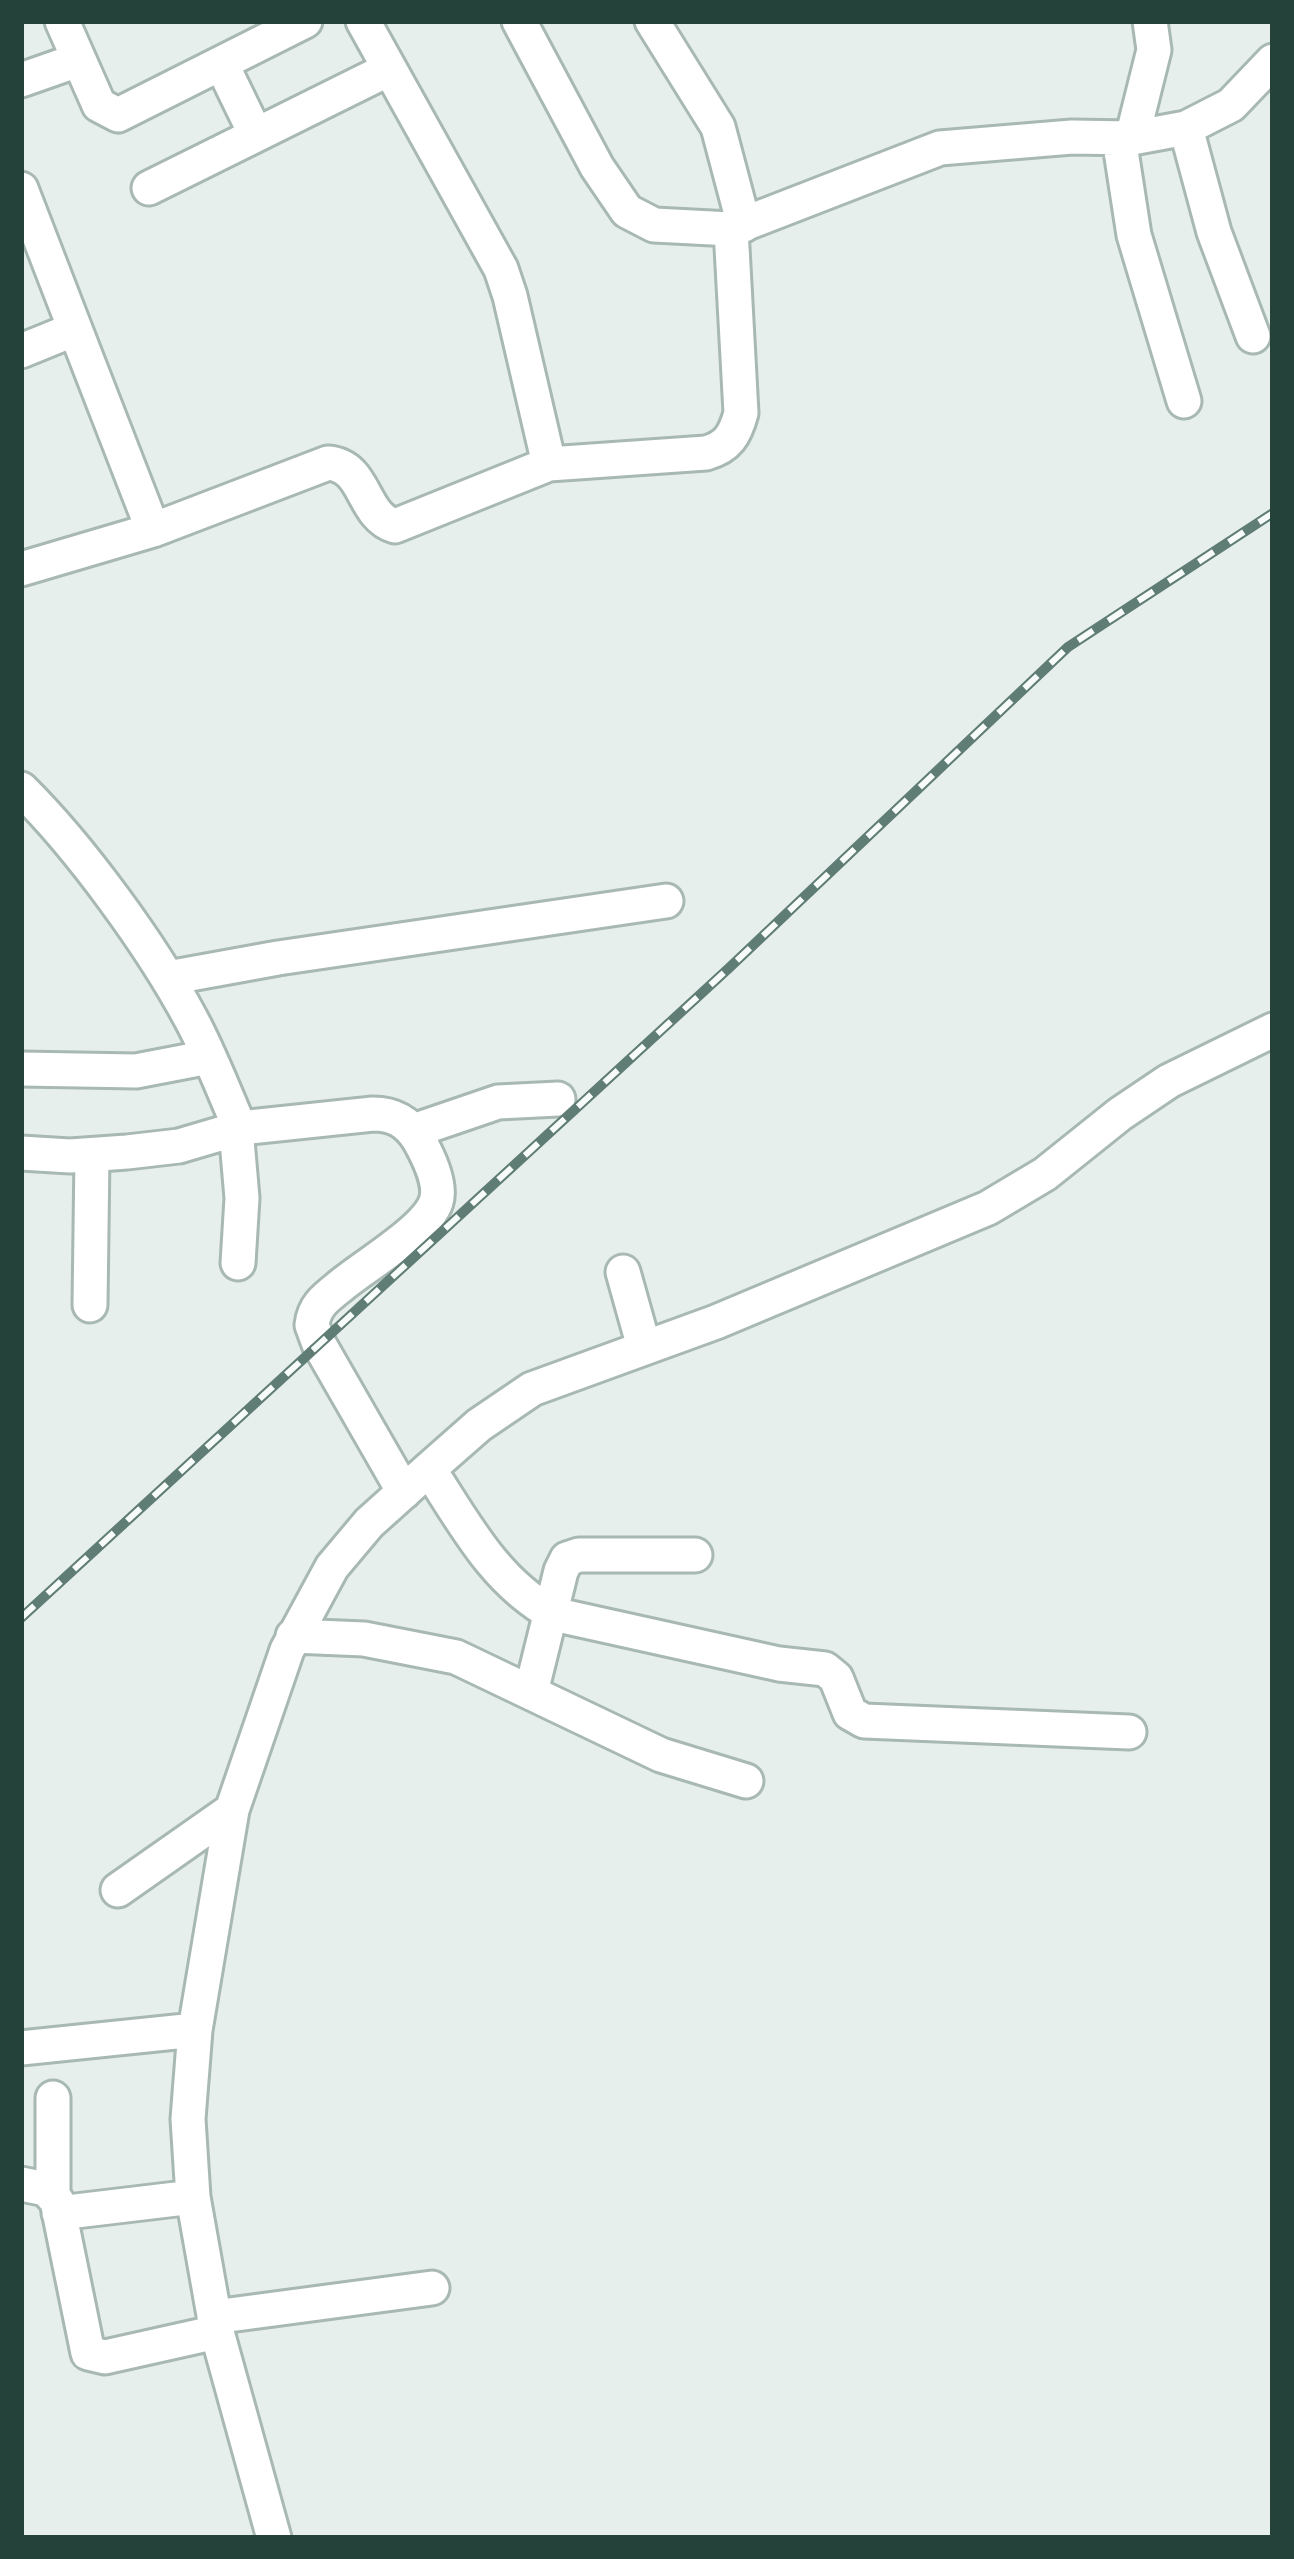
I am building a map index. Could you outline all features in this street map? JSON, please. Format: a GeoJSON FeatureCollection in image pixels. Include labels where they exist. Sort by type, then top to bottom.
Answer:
{"type":"FeatureCollection","features":[{"type":"Feature","properties":{"kind":"street"},"geometry":{"type":"LineString","coordinates":[[62,21],[99,105],[118,115],[305,21]]}},
{"type":"Feature","properties":{"kind":"street"},"geometry":{"type":"LineString","coordinates":[[363,21],[501,269],[549,464]]}},
{"type":"Feature","properties":{"kind":"street"},"geometry":{"type":"LineString","coordinates":[[519,21],[597,167],[627,211],[654,225],[738,227],[940,148],[1072,137],[1125,138],[1186,128],[1231,105],[1272,65]]}},
{"type":"Feature","properties":{"kind":"street"},"geometry":{"type":"LineString","coordinates":[[21,569],[153,530],[328,463],[345,466],[358,479],[377,518],[395,526],[549,464],[721,449],[741,413],[734,340],[738,227],[718,128],[652,21]]}},
{"type":"Feature","properties":{"kind":"street"},"geometry":{"type":"LineString","coordinates":[[1150,21],[1154,50],[1125,138],[1134,235],[1184,401]]}},
{"type":"Feature","properties":{"kind":"street"},"geometry":{"type":"LineString","coordinates":[[21,80],[78,60]]}},
{"type":"Feature","properties":{"kind":"street"},"geometry":{"type":"LineString","coordinates":[[222,65],[256,135]]}},
{"type":"Feature","properties":{"kind":"street"},"geometry":{"type":"LineString","coordinates":[[149,188],[387,70]]}},
{"type":"Feature","properties":{"kind":"street"},"geometry":{"type":"LineString","coordinates":[[1186,128],[1214,232],[1253,336]]}},
{"type":"Feature","properties":{"kind":"street"},"geometry":{"type":"LineString","coordinates":[[21,189],[31,239],[75,329],[153,530]]}},
{"type":"Feature","properties":{"kind":"street"},"geometry":{"type":"LineString","coordinates":[[21,351],[75,329]]}},
{"type":"Feature","properties":{"kind":"street"},"geometry":{"type":"LineString","coordinates":[[21,790],[74,849],[168,978],[209,1057],[238,1129],[242,1222],[238,1263]]}},
{"type":"Feature","properties":{"kind":"street"},"geometry":{"type":"LineString","coordinates":[[168,978],[666,901]]}},
{"type":"Feature","properties":{"kind":"street"},"geometry":{"type":"LineString","coordinates":[[274,2538],[215,2325],[193,2198],[188,2119],[196,2030],[232,1810],[293,1636],[348,1544],[479,1425],[532,1389],[716,1322],[988,1208],[1045,1174],[1120,1114],[1184,1073],[1273,1030]]}},
{"type":"Feature","properties":{"kind":"street"},"geometry":{"type":"LineString","coordinates":[[21,1069],[136,1071],[209,1057]]}},
{"type":"Feature","properties":{"kind":"street"},"geometry":{"type":"LineString","coordinates":[[413,1130],[498,1102],[558,1099]]}},
{"type":"Feature","properties":{"kind":"street"},"geometry":{"type":"LineString","coordinates":[[21,1153],[92,1155],[178,1146],[238,1129],[394,1116],[413,1130],[426,1152],[437,1189],[434,1207],[419,1225],[322,1302],[312,1325],[319,1345],[416,1480],[530,1601],[553,1614],[779,1664],[825,1669],[836,1678],[850,1713],[864,1721],[1129,1732]]}},
{"type":"Feature","properties":{"kind":"street"},"geometry":{"type":"LineString","coordinates":[[90,1305],[92,1155]]}},
{"type":"Feature","properties":{"kind":"street"},"geometry":{"type":"LineString","coordinates":[[623,1272],[644,1347]]}},
{"type":"Feature","properties":{"kind":"street"},"geometry":{"type":"LineString","coordinates":[[531,1692],[561,1570],[572,1556],[695,1556]]}},
{"type":"Feature","properties":{"kind":"street"},"geometry":{"type":"LineString","coordinates":[[293,1636],[364,1639],[433,1650],[661,1754],[746,1781]]}},
{"type":"Feature","properties":{"kind":"street"},"geometry":{"type":"LineString","coordinates":[[118,1889],[232,1810]]}},
{"type":"Feature","properties":{"kind":"street"},"geometry":{"type":"LineString","coordinates":[[21,2048],[196,2030]]}},
{"type":"Feature","properties":{"kind":"street"},"geometry":{"type":"LineString","coordinates":[[53,2098],[44,2197],[88,2353],[105,2357],[215,2325],[432,2288]]}},
{"type":"Feature","properties":{"kind":"street"},"geometry":{"type":"LineString","coordinates":[[44,2197],[193,2198]]}},
{"type":"Feature","properties":{"kind":"railway"},"geometry":{"type":"LineString","coordinates":[[21,1618],[729,968],[1068,647],[1273,513]]}}]}
